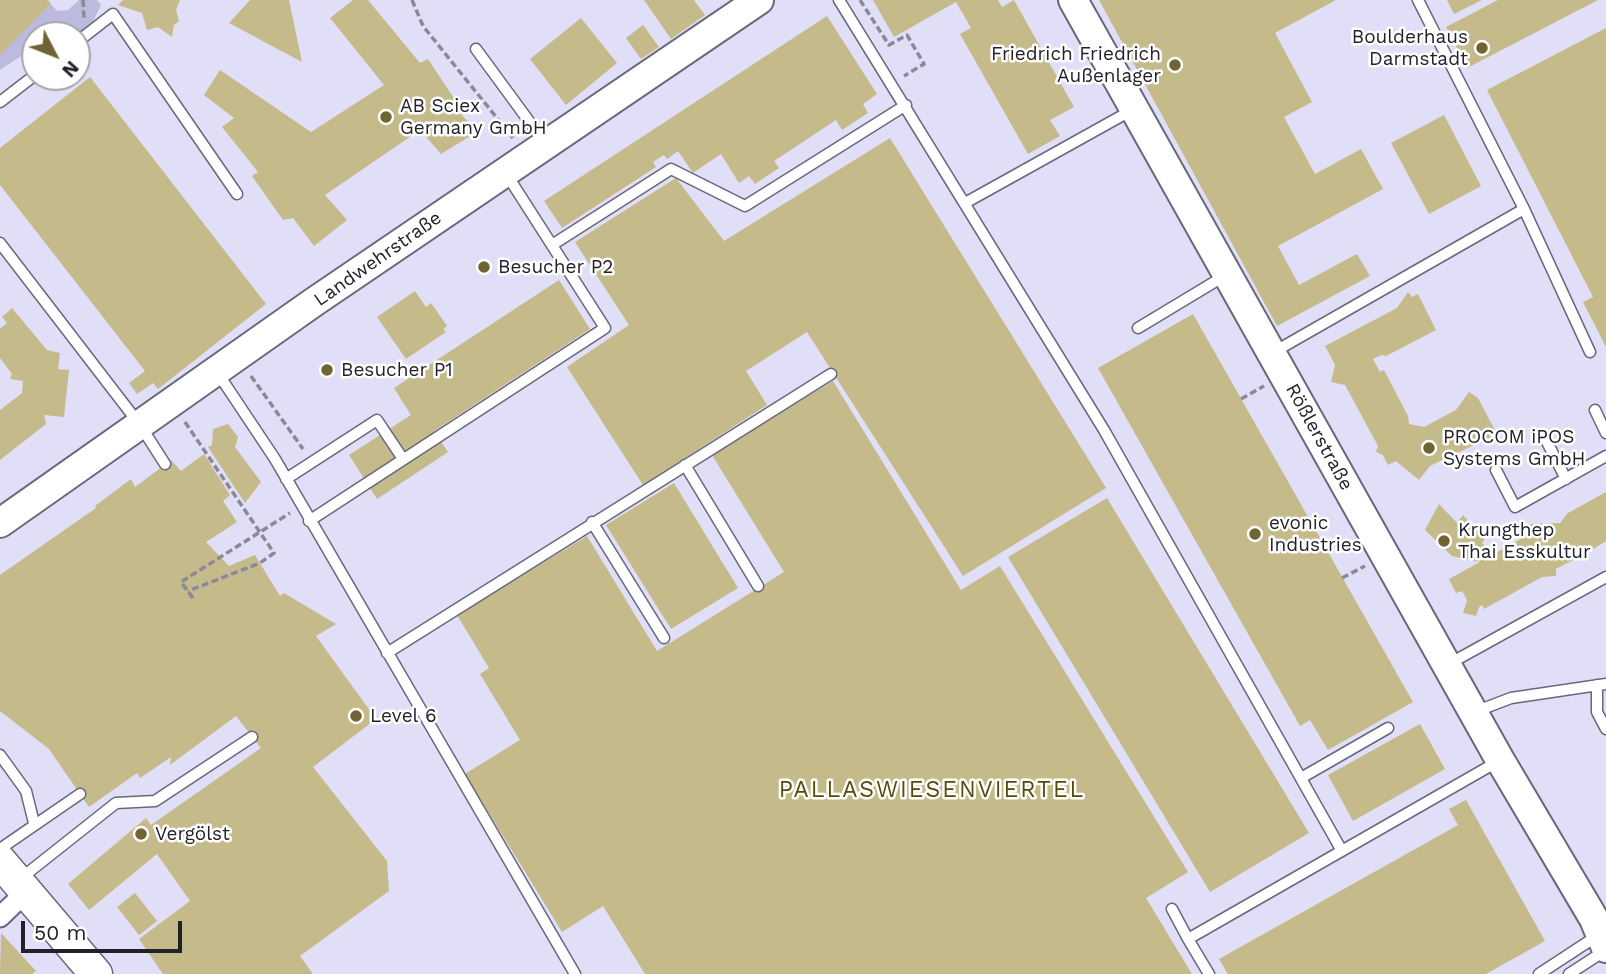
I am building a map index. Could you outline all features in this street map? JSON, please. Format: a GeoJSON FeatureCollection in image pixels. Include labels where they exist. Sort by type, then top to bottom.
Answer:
{"type":"FeatureCollection","features":[{"type":"Feature","properties":{"kind":"main road"},"geometry":{"type":"LineString","coordinates":[[15,878],[96,974]]}},
{"type":"Feature","properties":{"kind":"street","name":"Landwehrstraße"},"geometry":{"type":"LineString","coordinates":[[0,523],[526,157],[759,0]]}},
{"type":"Feature","properties":{"kind":"street","name":"Rößlerstraße"},"geometry":{"type":"LineString","coordinates":[[1073,0],[1604,944]]}},
{"type":"Feature","properties":{"kind":"street"},"geometry":{"type":"LineString","coordinates":[[0,917],[15,878]]}},
{"type":"Feature","properties":{"kind":"lane"},"geometry":{"type":"LineString","coordinates":[[839,0],[1104,430],[1342,851]]}},
{"type":"Feature","properties":{"kind":"lane"},"geometry":{"type":"LineString","coordinates":[[1419,0],[1524,209],[1590,352]]}},
{"type":"Feature","properties":{"kind":"lane"},"geometry":{"type":"LineString","coordinates":[[91,31],[113,14],[237,194]]}},
{"type":"Feature","properties":{"kind":"lane"},"geometry":{"type":"LineString","coordinates":[[309,521],[605,328],[552,246],[526,157],[476,49]]}},
{"type":"Feature","properties":{"kind":"lane"},"geometry":{"type":"LineString","coordinates":[[0,102],[21,86]]}},
{"type":"Feature","properties":{"kind":"lane"},"geometry":{"type":"LineString","coordinates":[[552,246],[671,169],[745,206],[906,105]]}},
{"type":"Feature","properties":{"kind":"lane"},"geometry":{"type":"LineString","coordinates":[[965,203],[1134,109]]}},
{"type":"Feature","properties":{"kind":"lane"},"geometry":{"type":"LineString","coordinates":[[1272,353],[1524,209]]}},
{"type":"Feature","properties":{"kind":"lane"},"geometry":{"type":"LineString","coordinates":[[0,243],[139,425],[165,464]]}},
{"type":"Feature","properties":{"kind":"lane"},"geometry":{"type":"LineString","coordinates":[[1138,328],[1226,275]]}},
{"type":"Feature","properties":{"kind":"lane"},"geometry":{"type":"LineString","coordinates":[[227,364],[309,521],[575,974]]}},
{"type":"Feature","properties":{"kind":"lane"},"geometry":{"type":"LineString","coordinates":[[387,653],[831,374]]}},
{"type":"Feature","properties":{"kind":"lane"},"geometry":{"type":"LineString","coordinates":[[1595,410],[1606,433]]}},
{"type":"Feature","properties":{"kind":"lane"},"geometry":{"type":"LineString","coordinates":[[286,479],[377,420],[403,459]]}},
{"type":"Feature","properties":{"kind":"lane"},"geometry":{"type":"LineString","coordinates":[[1546,440],[1566,479]]}},
{"type":"Feature","properties":{"kind":"lane"},"geometry":{"type":"LineString","coordinates":[[1496,470],[1515,507],[1606,456]]}},
{"type":"Feature","properties":{"kind":"lane"},"geometry":{"type":"LineString","coordinates":[[685,465],[758,586]]}},
{"type":"Feature","properties":{"kind":"lane"},"geometry":{"type":"LineString","coordinates":[[592,522],[664,638]]}},
{"type":"Feature","properties":{"kind":"lane"},"geometry":{"type":"LineString","coordinates":[[1447,665],[1606,577]]}},
{"type":"Feature","properties":{"kind":"lane"},"geometry":{"type":"LineString","coordinates":[[1474,713],[1511,698],[1602,685],[1597,712],[1606,729]]}},
{"type":"Feature","properties":{"kind":"lane"},"geometry":{"type":"LineString","coordinates":[[1301,778],[1388,728]]}},
{"type":"Feature","properties":{"kind":"lane"},"geometry":{"type":"LineString","coordinates":[[15,878],[116,803],[155,802],[252,737]]}},
{"type":"Feature","properties":{"kind":"lane"},"geometry":{"type":"LineString","coordinates":[[0,755],[26,791],[34,823]]}},
{"type":"Feature","properties":{"kind":"lane"},"geometry":{"type":"LineString","coordinates":[[1188,939],[1500,760]]}},
{"type":"Feature","properties":{"kind":"lane"},"geometry":{"type":"LineString","coordinates":[[0,849],[34,823],[80,794]]}},
{"type":"Feature","properties":{"kind":"lane"},"geometry":{"type":"LineString","coordinates":[[1172,909],[1209,974]]}},
{"type":"Feature","properties":{"kind":"lane"},"geometry":{"type":"LineString","coordinates":[[1539,974],[1604,944]]}},
{"type":"Feature","properties":{"kind":"lane"},"geometry":{"type":"LineString","coordinates":[[1569,974],[1604,944]]}},
{"type":"Feature","properties":{"kind":"path"},"geometry":{"type":"LineString","coordinates":[[412,0],[424,26],[526,157]]}},
{"type":"Feature","properties":{"kind":"path"},"geometry":{"type":"LineString","coordinates":[[860,0],[889,45],[907,35],[924,64],[892,83]]}},
{"type":"Feature","properties":{"kind":"path"},"geometry":{"type":"LineString","coordinates":[[227,364],[312,462]]}},
{"type":"Feature","properties":{"kind":"path"},"geometry":{"type":"LineString","coordinates":[[172,403],[274,553],[260,563],[188,591]]}},
{"type":"Feature","properties":{"kind":"path"},"geometry":{"type":"LineString","coordinates":[[193,598],[181,582],[294,510]]}},
{"type":"Feature","properties":{"kind":"shaded area"},"geometry":{"type":"Polygon","coordinates":[[[79,0],[97,0],[101,5],[91,26],[91,21],[33,21],[51,4],[57,11],[68,10],[79,0]]]}},
{"type":"Feature","properties":{"kind":"shaded area"},"geometry":{"type":"Polygon","coordinates":[[[21,33],[21,56],[0,70],[0,53],[21,33]]]}},
{"type":"Feature","properties":{"kind":"building"},"geometry":{"type":"Polygon","coordinates":[[[0,0],[48,0],[51,4],[34,21],[21,21],[21,34],[0,55],[0,0]]]}},
{"type":"Feature","properties":{"kind":"building"},"geometry":{"type":"Polygon","coordinates":[[[123,0],[180,0],[176,10],[179,21],[174,25],[172,37],[158,27],[147,30],[142,13],[118,5],[123,0]]]}},
{"type":"Feature","properties":{"kind":"building"},"geometry":{"type":"Polygon","coordinates":[[[250,0],[289,0],[302,62],[229,23],[250,0]]]}},
{"type":"Feature","properties":{"kind":"building"},"geometry":{"type":"Polygon","coordinates":[[[353,0],[368,0],[420,63],[428,59],[457,103],[454,106],[477,132],[441,154],[420,130],[325,195],[347,220],[314,246],[293,218],[283,220],[252,176],[258,172],[222,127],[234,118],[204,95],[220,70],[311,132],[384,85],[330,18],[353,0]]]}},
{"type":"Feature","properties":{"kind":"building"},"geometry":{"type":"Polygon","coordinates":[[[644,0],[694,0],[705,15],[671,39],[644,0]]]}},
{"type":"Feature","properties":{"kind":"building"},"geometry":{"type":"Polygon","coordinates":[[[873,0],[998,0],[1002,7],[1014,0],[1074,107],[1050,120],[1060,136],[1028,154],[960,34],[971,28],[956,2],[894,37],[873,0]]]}},
{"type":"Feature","properties":{"kind":"building"},"geometry":{"type":"Polygon","coordinates":[[[1099,0],[1336,0],[1275,33],[1312,102],[1284,117],[1315,174],[1361,149],[1383,189],[1278,246],[1299,285],[1357,254],[1370,276],[1277,326],[1099,0]]]}},
{"type":"Feature","properties":{"kind":"building"},"geometry":{"type":"Polygon","coordinates":[[[1447,0],[1482,0],[1454,14],[1447,0]]]}},
{"type":"Feature","properties":{"kind":"building","name":"Boulderhaus Darmstadt"},"geometry":{"type":"Polygon","coordinates":[[[1498,0],[1598,0],[1467,68],[1446,27],[1498,0]]]}},
{"type":"Feature","properties":{"kind":"building"},"geometry":{"type":"Polygon","coordinates":[[[827,16],[877,94],[863,104],[868,113],[842,130],[836,120],[774,161],[779,168],[755,184],[749,176],[739,183],[721,154],[693,173],[678,151],[667,159],[664,155],[653,162],[656,167],[562,228],[544,201],[827,16]]]}},
{"type":"Feature","properties":{"kind":"building"},"geometry":{"type":"Polygon","coordinates":[[[581,18],[617,63],[566,105],[530,59],[581,18]]]}},
{"type":"Feature","properties":{"kind":"building"},"geometry":{"type":"Polygon","coordinates":[[[643,25],[659,47],[641,59],[626,38],[643,25]]]}},
{"type":"Feature","properties":{"kind":"building"},"geometry":{"type":"Polygon","coordinates":[[[1606,28],[1606,347],[1583,302],[1593,297],[1487,90],[1606,28]]]}},
{"type":"Feature","properties":{"kind":"building"},"geometry":{"type":"Polygon","coordinates":[[[91,78],[266,304],[158,389],[153,383],[137,394],[129,383],[145,371],[0,185],[0,148],[72,91],[91,91],[91,78]]]}},
{"type":"Feature","properties":{"kind":"building"},"geometry":{"type":"Polygon","coordinates":[[[1444,115],[1481,186],[1429,214],[1391,143],[1444,115]]]}},
{"type":"Feature","properties":{"kind":"building"},"geometry":{"type":"Polygon","coordinates":[[[890,138],[1106,488],[963,576],[807,332],[746,371],[767,405],[643,485],[567,367],[629,325],[575,242],[676,178],[724,241],[890,138]]]}},
{"type":"Feature","properties":{"kind":"building"},"geometry":{"type":"Polygon","coordinates":[[[559,280],[590,329],[434,431],[448,452],[377,499],[349,455],[411,415],[394,388],[559,280]]]}},
{"type":"Feature","properties":{"kind":"building"},"geometry":{"type":"Polygon","coordinates":[[[415,291],[426,307],[431,303],[447,326],[443,329],[446,332],[406,359],[377,317],[415,291]]]}},
{"type":"Feature","properties":{"kind":"building"},"geometry":{"type":"Polygon","coordinates":[[[1408,292],[1412,297],[1418,294],[1436,330],[1386,356],[1373,359],[1380,372],[1384,370],[1408,416],[1409,424],[1424,427],[1456,410],[1469,392],[1478,398],[1497,434],[1430,466],[1419,480],[1396,461],[1388,465],[1383,455],[1376,452],[1378,446],[1345,385],[1331,382],[1335,365],[1325,346],[1397,308],[1408,292]]]}},
{"type":"Feature","properties":{"kind":"building"},"geometry":{"type":"Polygon","coordinates":[[[12,308],[47,350],[60,353],[58,369],[69,370],[64,417],[44,415],[46,424],[0,460],[0,410],[22,393],[23,381],[10,379],[12,374],[0,358],[0,329],[7,323],[2,317],[12,308]]]}},
{"type":"Feature","properties":{"kind":"building","name":"evonic Industries"},"geometry":{"type":"Polygon","coordinates":[[[1193,314],[1413,702],[1328,750],[1310,720],[1300,726],[1098,368],[1193,314]]]}},
{"type":"Feature","properties":{"kind":"building"},"geometry":{"type":"Polygon","coordinates":[[[833,381],[961,590],[1000,566],[1188,872],[1146,898],[1192,974],[645,974],[603,906],[562,932],[465,774],[520,740],[480,674],[489,668],[457,615],[587,536],[657,651],[784,572],[712,455],[833,381]]]}},
{"type":"Feature","properties":{"kind":"building"},"geometry":{"type":"Polygon","coordinates":[[[228,424],[238,437],[235,447],[261,482],[245,503],[208,447],[212,445],[213,429],[228,424]]]}},
{"type":"Feature","properties":{"kind":"building"},"geometry":{"type":"Polygon","coordinates":[[[204,454],[230,495],[223,501],[237,522],[206,542],[229,566],[255,555],[280,596],[284,593],[336,624],[316,636],[376,719],[313,767],[387,861],[389,891],[300,956],[313,974],[163,974],[139,939],[190,901],[157,854],[89,910],[68,884],[146,818],[151,825],[261,748],[236,716],[170,765],[171,757],[140,778],[137,773],[89,807],[49,749],[0,711],[0,575],[96,508],[95,506],[131,479],[135,487],[171,460],[181,471],[204,454]]]}},
{"type":"Feature","properties":{"kind":"building"},"geometry":{"type":"Polygon","coordinates":[[[674,483],[738,588],[671,629],[606,525],[674,483]]]}},
{"type":"Feature","properties":{"kind":"building"},"geometry":{"type":"Polygon","coordinates":[[[1606,492],[1606,541],[1590,551],[1585,548],[1570,557],[1573,560],[1556,569],[1556,576],[1542,577],[1484,609],[1482,605],[1476,616],[1463,613],[1467,600],[1462,591],[1456,593],[1449,579],[1480,562],[1452,556],[1425,530],[1439,504],[1457,523],[1463,515],[1485,539],[1482,543],[1494,554],[1524,537],[1530,524],[1560,523],[1568,513],[1606,492]]]}},
{"type":"Feature","properties":{"kind":"building"},"geometry":{"type":"Polygon","coordinates":[[[1107,498],[1309,833],[1210,892],[1008,557],[1107,498]]]}},
{"type":"Feature","properties":{"kind":"building"},"geometry":{"type":"Polygon","coordinates":[[[1420,724],[1445,769],[1353,821],[1328,775],[1420,724]]]}},
{"type":"Feature","properties":{"kind":"building"},"geometry":{"type":"Polygon","coordinates":[[[1466,800],[1545,941],[1486,974],[1228,974],[1219,959],[1458,825],[1449,809],[1466,800]]]}},
{"type":"Feature","properties":{"kind":"building"},"geometry":{"type":"Polygon","coordinates":[[[135,893],[157,921],[139,935],[117,907],[135,893]]]}},
{"type":"Feature","properties":{"kind":"building"},"geometry":{"type":"Polygon","coordinates":[[[1,933],[36,971],[32,974],[0,974],[1,933]]]}},
{"type":"Feature","properties":{"kind":"place","name":"Boulderhaus Darmstadt"},"geometry":{"type":"Point","coordinates":[1482,48]}},
{"type":"Feature","properties":{"kind":"place","name":"Friedrich Friedrich Außenlager"},"geometry":{"type":"Point","coordinates":[1175,65]}},
{"type":"Feature","properties":{"kind":"place","name":"AB Sciex Germany GmbH"},"geometry":{"type":"Point","coordinates":[386,117]}},
{"type":"Feature","properties":{"kind":"place","name":"Besucher P2"},"geometry":{"type":"Point","coordinates":[484,267]}},
{"type":"Feature","properties":{"kind":"place","name":"Besucher P1"},"geometry":{"type":"Point","coordinates":[327,370]}},
{"type":"Feature","properties":{"kind":"place","name":"PROCOM iPOS Systems GmbH"},"geometry":{"type":"Point","coordinates":[1429,448]}},
{"type":"Feature","properties":{"kind":"place","name":"evonic Industries"},"geometry":{"type":"Point","coordinates":[1255,534]}},
{"type":"Feature","properties":{"kind":"place","name":"Krungthep Thai Esskultur"},"geometry":{"type":"Point","coordinates":[1444,541]}},
{"type":"Feature","properties":{"kind":"place","name":"Level 6"},"geometry":{"type":"Point","coordinates":[356,716]}},
{"type":"Feature","properties":{"kind":"place","name":"Vergölst"},"geometry":{"type":"Point","coordinates":[141,834]}},
{"type":"Feature","properties":{"kind":"district","name":"PALLASWIESENVIERTEL"},"geometry":{"type":"Point","coordinates":[932,790]}}]}
